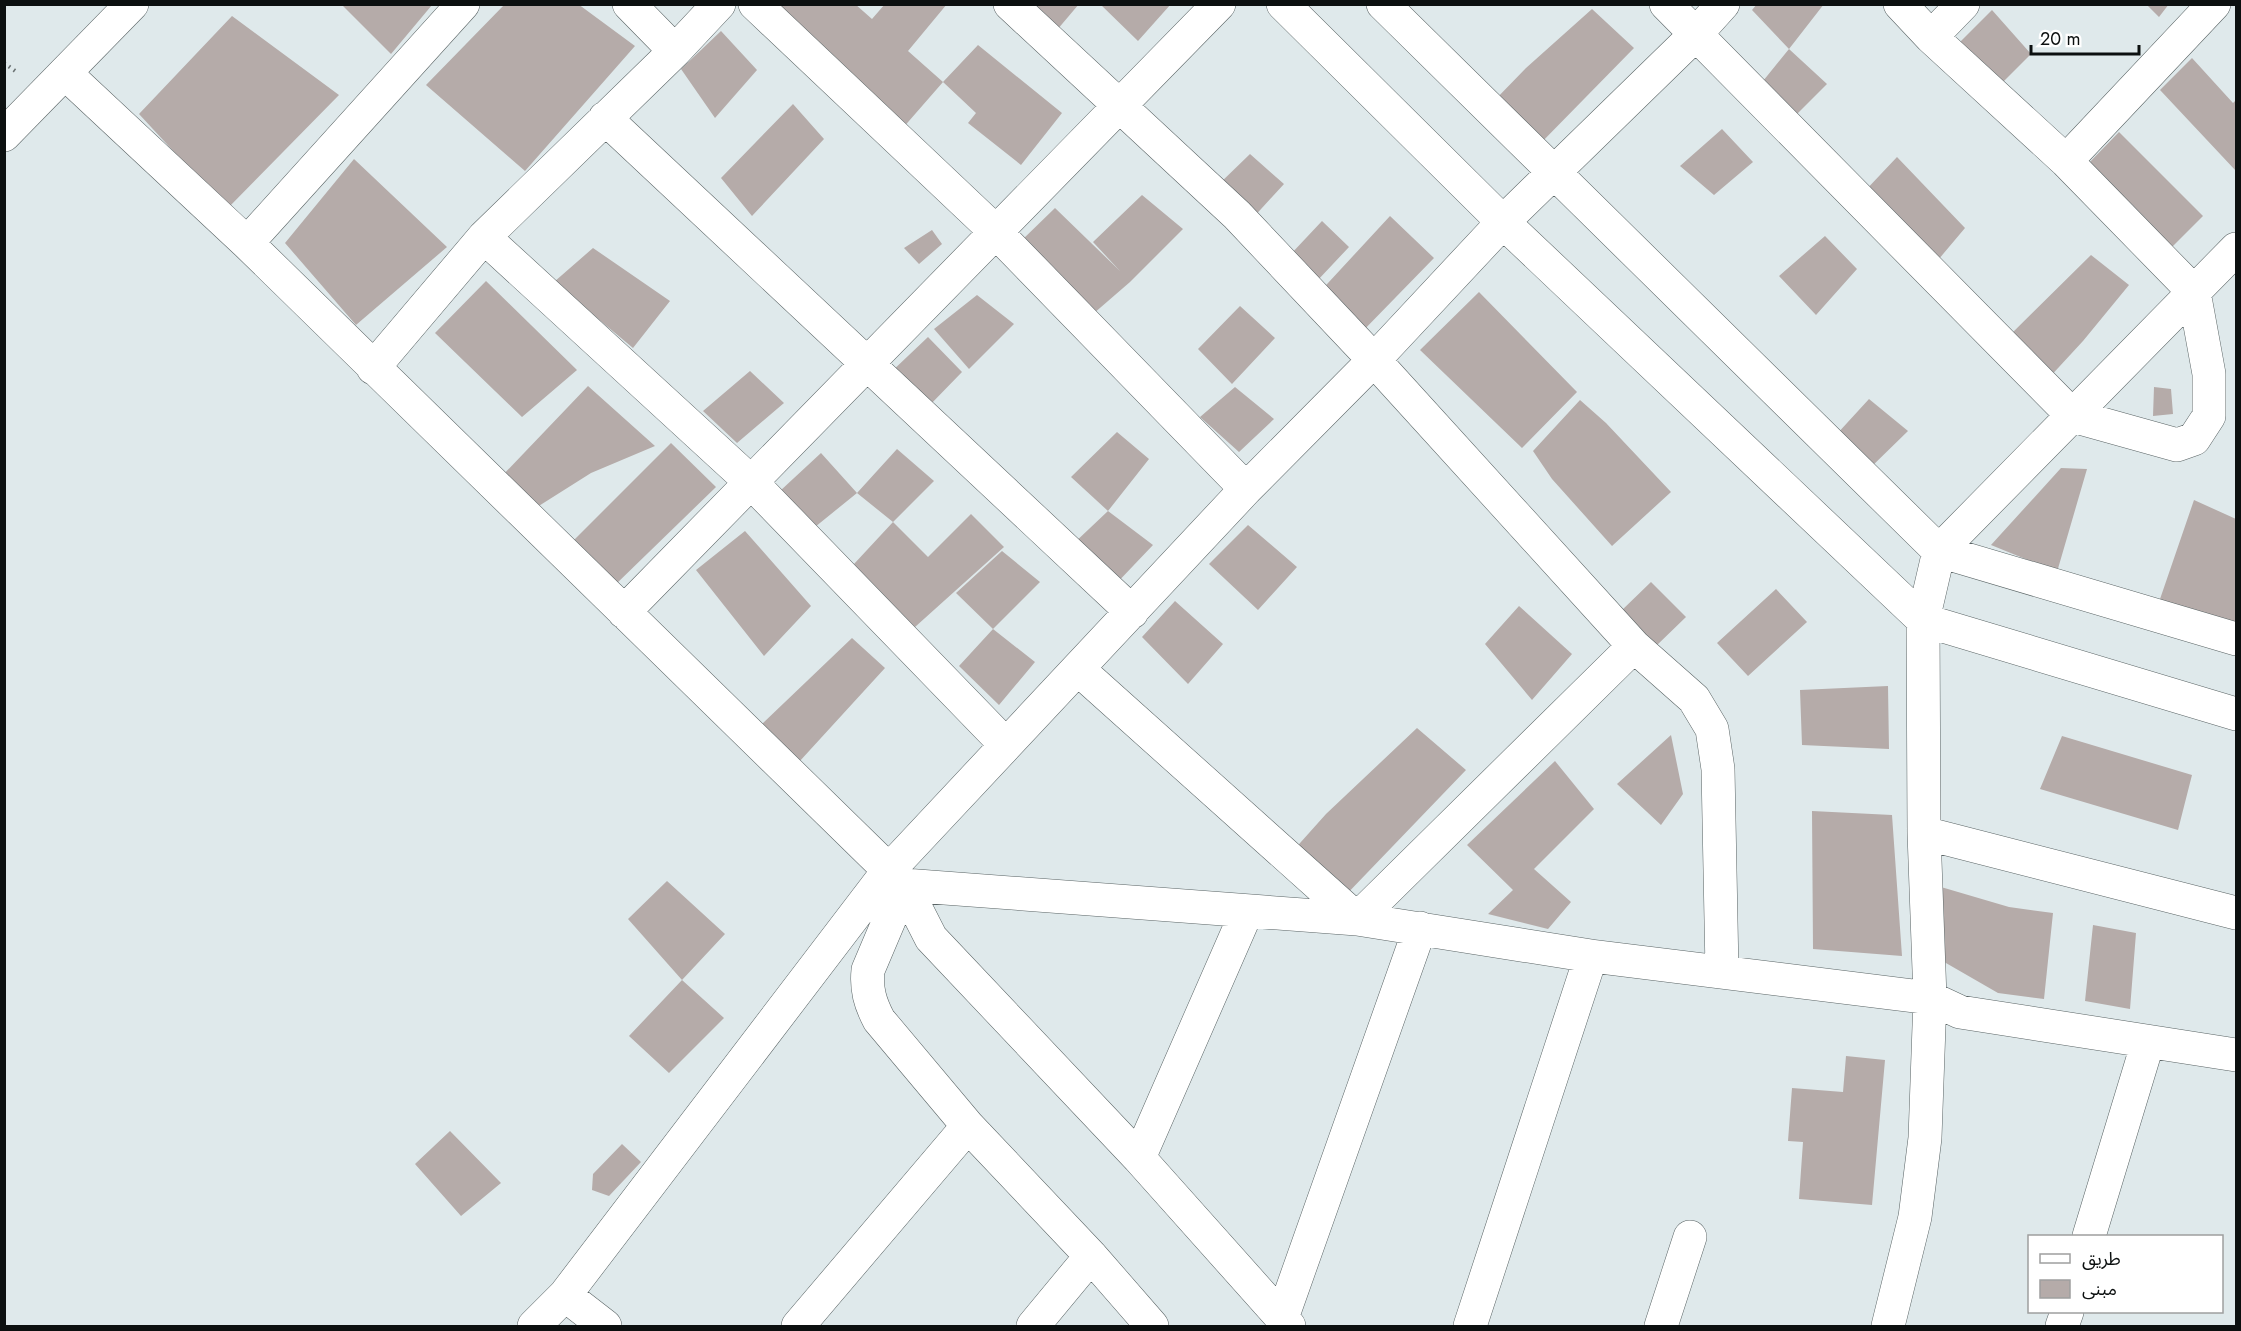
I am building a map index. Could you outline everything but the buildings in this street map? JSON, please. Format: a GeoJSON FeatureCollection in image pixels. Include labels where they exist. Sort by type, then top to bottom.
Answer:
{"type":"FeatureCollection","features":[{"type":"Feature","properties":{"kind":"street"},"geometry":{"type":"LineString","coordinates":[[4,135],[132,4]]}},
{"type":"Feature","properties":{"kind":"street"},"geometry":{"type":"LineString","coordinates":[[247,243],[463,4]]}},
{"type":"Feature","properties":{"kind":"street"},"geometry":{"type":"LineString","coordinates":[[629,4],[675,51]]}},
{"type":"Feature","properties":{"kind":"street"},"geometry":{"type":"LineString","coordinates":[[373,368],[484,237],[675,51],[719,4]]}},
{"type":"Feature","properties":{"kind":"street"},"geometry":{"type":"LineString","coordinates":[[755,4],[995,231],[1246,489]]}},
{"type":"Feature","properties":{"kind":"street"},"geometry":{"type":"LineString","coordinates":[[1010,4],[1237,215],[1374,360],[1634,646],[1694,699],[1712,729],[1718,769],[1722,971]]}},
{"type":"Feature","properties":{"kind":"street"},"geometry":{"type":"LineString","coordinates":[[624,612],[1219,4]]}},
{"type":"Feature","properties":{"kind":"street"},"geometry":{"type":"LineString","coordinates":[[1283,4],[1503,222],[1923,620],[2236,714]]}},
{"type":"Feature","properties":{"kind":"street"},"geometry":{"type":"LineString","coordinates":[[1383,4],[1939,551],[2236,639]]}},
{"type":"Feature","properties":{"kind":"street"},"geometry":{"type":"LineString","coordinates":[[1666,4],[2073,416],[2177,445],[2194,439],[2209,416],[2210,374],[2194,292],[2067,161],[1931,38],[1900,4]]}},
{"type":"Feature","properties":{"kind":"street"},"geometry":{"type":"LineString","coordinates":[[534,1326],[565,1295],[896,878],[1006,745],[1246,489],[1374,360],[1503,222],[1696,34],[1723,4]]}},
{"type":"Feature","properties":{"kind":"street"},"geometry":{"type":"LineString","coordinates":[[1931,38],[1962,4]]}},
{"type":"Feature","properties":{"kind":"street"},"geometry":{"type":"LineString","coordinates":[[2067,161],[2214,4]]}},
{"type":"Feature","properties":{"kind":"street"},"geometry":{"type":"LineString","coordinates":[[64,74],[247,243],[896,878],[931,938],[1139,1158],[1286,1322],[1420,928]]}},
{"type":"Feature","properties":{"kind":"street"},"geometry":{"type":"LineString","coordinates":[[605,118],[1132,612]]}},
{"type":"Feature","properties":{"kind":"street"},"geometry":{"type":"LineString","coordinates":[[484,237],[751,482],[1006,745]]}},
{"type":"Feature","properties":{"kind":"street"},"geometry":{"type":"LineString","coordinates":[[1888,1326],[1915,1217],[1924,1138],[1930,998],[1924,833],[1923,620],[1939,551],[2236,249]]}},
{"type":"Feature","properties":{"kind":"street"},"geometry":{"type":"LineString","coordinates":[[1357,919],[1634,646]]}},
{"type":"Feature","properties":{"kind":"street"},"geometry":{"type":"LineString","coordinates":[[1078,669],[1357,919]]}},
{"type":"Feature","properties":{"kind":"street"},"geometry":{"type":"LineString","coordinates":[[1924,833],[2236,913]]}},
{"type":"Feature","properties":{"kind":"street"},"geometry":{"type":"LineString","coordinates":[[896,878],[1357,919],[1592,956],[1930,998],[1960,1012],[2148,1042],[2235,1050]]}},
{"type":"Feature","properties":{"kind":"street"},"geometry":{"type":"LineString","coordinates":[[896,878],[868,970],[866,985],[871,1004],[879,1020],[969,1126],[1091,1256],[1152,1326]]}},
{"type":"Feature","properties":{"kind":"street"},"geometry":{"type":"LineString","coordinates":[[1139,1158],[1247,911]]}},
{"type":"Feature","properties":{"kind":"street"},"geometry":{"type":"LineString","coordinates":[[1470,1326],[1592,956]]}},
{"type":"Feature","properties":{"kind":"street"},"geometry":{"type":"LineString","coordinates":[[2089,1235],[2148,1042]]}},
{"type":"Feature","properties":{"kind":"street"},"geometry":{"type":"LineString","coordinates":[[798,1326],[969,1126]]}},
{"type":"Feature","properties":{"kind":"street"},"geometry":{"type":"LineString","coordinates":[[1661,1326],[1690,1237]]}},
{"type":"Feature","properties":{"kind":"street"},"geometry":{"type":"LineString","coordinates":[[1033,1326],[1091,1256]]}},
{"type":"Feature","properties":{"kind":"street"},"geometry":{"type":"LineString","coordinates":[[565,1295],[605,1326]]}}]}
